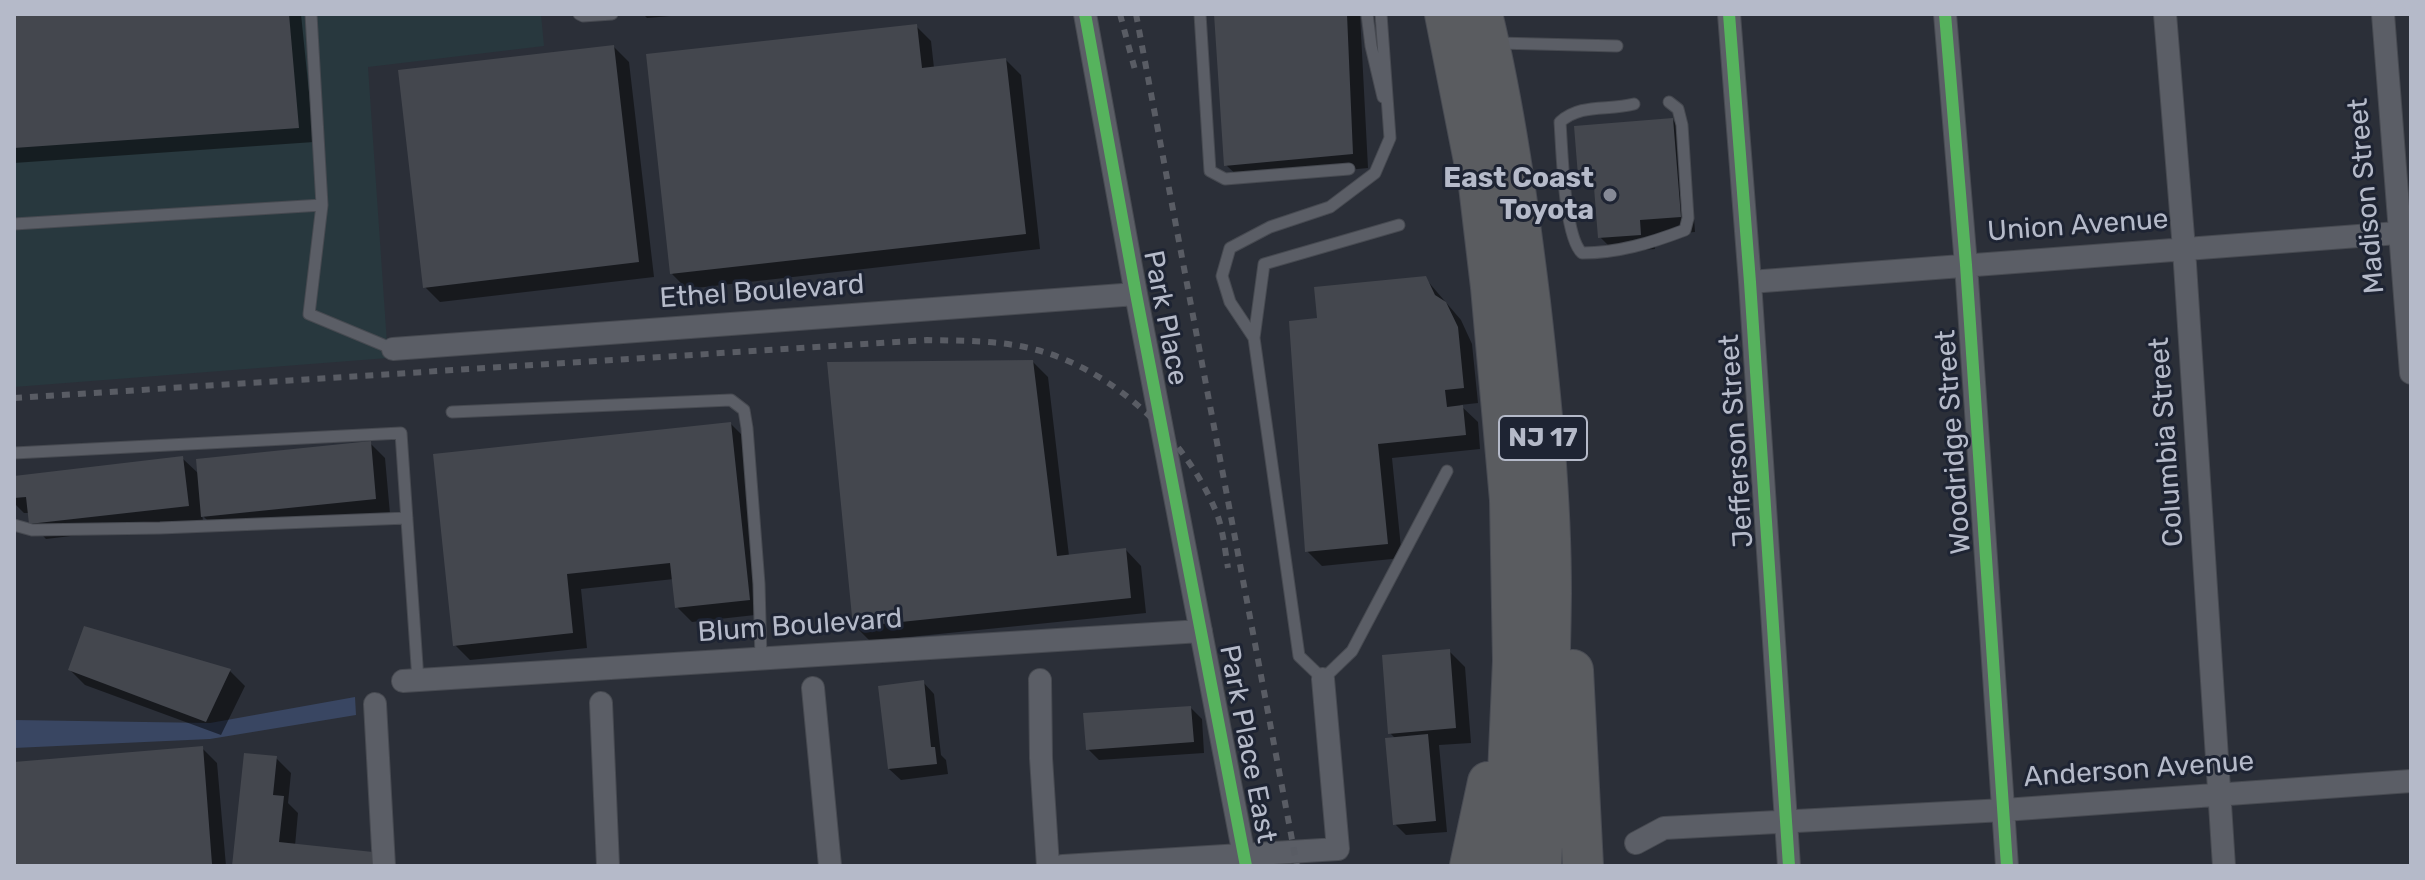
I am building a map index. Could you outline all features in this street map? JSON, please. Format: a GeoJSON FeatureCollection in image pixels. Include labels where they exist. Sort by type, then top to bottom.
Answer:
{"type":"FeatureCollection","features":[{"type":"Feature","properties":{"kind":"highway","name":"NJ 17"},"geometry":{"type":"LineString","coordinates":[[1445,14],[1479,186],[1510,500],[1513,661],[1504,866]]}},
{"type":"Feature","properties":{"kind":"highway","name":"NJ 17"},"geometry":{"type":"LineString","coordinates":[[1486,28],[1515,182],[1538,374],[1551,591],[1541,866]]}},
{"type":"Feature","properties":{"kind":"highway"},"geometry":{"type":"LineString","coordinates":[[1538,374],[1566,578],[1583,866]]}},
{"type":"Feature","properties":{"kind":"highway"},"geometry":{"type":"LineString","coordinates":[[1470,866],[1513,661]]}},
{"type":"Feature","properties":{"kind":"street","name":"Park Place"},"geometry":{"type":"LineString","coordinates":[[1085,14],[1201,631]]}},
{"type":"Feature","properties":{"kind":"street","name":"Jefferson Street"},"geometry":{"type":"LineString","coordinates":[[1729,14],[1789,866]]}},
{"type":"Feature","properties":{"kind":"street","name":"Woodridge Street"},"geometry":{"type":"LineString","coordinates":[[1945,14],[1966,265],[2007,866]]}},
{"type":"Feature","properties":{"kind":"street","name":"Columbia Street"},"geometry":{"type":"LineString","coordinates":[[2165,14],[2184,249],[2224,866]]}},
{"type":"Feature","properties":{"kind":"street","name":"Madison Street"},"geometry":{"type":"LineString","coordinates":[[2383,14],[2406,232],[2411,373]]}},
{"type":"Feature","properties":{"kind":"street","name":"Union Avenue"},"geometry":{"type":"LineString","coordinates":[[1750,282],[2406,232]]}},
{"type":"Feature","properties":{"kind":"street","name":"Ethel Boulevard"},"geometry":{"type":"LineString","coordinates":[[393,349],[1136,294]]}},
{"type":"Feature","properties":{"kind":"street","name":"Blum Boulevard"},"geometry":{"type":"LineString","coordinates":[[410,680],[1201,631]]}},
{"type":"Feature","properties":{"kind":"street","name":"Park Place East"},"geometry":{"type":"LineString","coordinates":[[1201,631],[1244,860]]}},
{"type":"Feature","properties":{"kind":"street"},"geometry":{"type":"LineString","coordinates":[[1063,866],[1244,860],[1338,849],[1323,679]]}},
{"type":"Feature","properties":{"kind":"street"},"geometry":{"type":"LineString","coordinates":[[1040,680],[1048,866]]}},
{"type":"Feature","properties":{"kind":"street"},"geometry":{"type":"LineString","coordinates":[[813,688],[830,866]]}},
{"type":"Feature","properties":{"kind":"street"},"geometry":{"type":"LineString","coordinates":[[601,703],[608,866]]}},
{"type":"Feature","properties":{"kind":"street"},"geometry":{"type":"LineString","coordinates":[[375,704],[384,866]]}},
{"type":"Feature","properties":{"kind":"street","name":"Anderson Avenue"},"geometry":{"type":"LineString","coordinates":[[1636,843],[1664,828],[2004,810],[2411,781]]}},
{"type":"Feature","properties":{"kind":"lane"},"geometry":{"type":"LineString","coordinates":[[311,14],[322,205],[309,314],[393,349]]}},
{"type":"Feature","properties":{"kind":"lane"},"geometry":{"type":"LineString","coordinates":[[579,14],[612,14]]}},
{"type":"Feature","properties":{"kind":"lane"},"geometry":{"type":"LineString","coordinates":[[1200,14],[1210,171],[1225,179],[1349,169]]}},
{"type":"Feature","properties":{"kind":"lane"},"geometry":{"type":"LineString","coordinates":[[1254,338],[1230,302],[1222,276],[1230,248],[1270,227],[1330,207],[1375,173],[1390,138],[1367,14]]}},
{"type":"Feature","properties":{"kind":"lane"},"geometry":{"type":"LineString","coordinates":[[1381,14],[1387,113]]}},
{"type":"Feature","properties":{"kind":"lane"},"geometry":{"type":"LineString","coordinates":[[1486,28],[1617,46]]}},
{"type":"Feature","properties":{"kind":"lane"},"geometry":{"type":"LineString","coordinates":[[1634,104],[1611,110],[1573,111],[1560,122],[1569,220],[1577,249],[1582,253],[1601,253],[1646,244],[1685,230],[1688,218],[1682,125],[1678,109],[1669,102]]}},
{"type":"Feature","properties":{"kind":"lane"},"geometry":{"type":"LineString","coordinates":[[14,224],[322,205]]}},
{"type":"Feature","properties":{"kind":"lane"},"geometry":{"type":"LineString","coordinates":[[1399,225],[1264,264],[1254,338],[1299,656],[1323,679],[1352,651],[1447,471]]}},
{"type":"Feature","properties":{"kind":"lane"},"geometry":{"type":"LineString","coordinates":[[452,412],[731,400],[744,410],[759,584],[761,659]]}},
{"type":"Feature","properties":{"kind":"lane"},"geometry":{"type":"LineString","coordinates":[[14,453],[401,433],[407,518],[410,680]]}},
{"type":"Feature","properties":{"kind":"lane"},"geometry":{"type":"LineString","coordinates":[[14,525],[32,530],[132,529],[407,518]]}},
{"type":"Feature","properties":{"kind":"shaded area"},"geometry":{"type":"Polygon","coordinates":[[[14,14],[541,14],[544,46],[368,67],[388,358],[14,387],[14,14]]]}},
{"type":"Feature","properties":{"kind":"water"},"geometry":{"type":"Polygon","coordinates":[[[355,697],[356,715],[210,739],[14,748],[14,720],[210,723],[355,697]]]}},
{"type":"Feature","properties":{"kind":"building"},"geometry":{"type":"Polygon","coordinates":[[[14,14],[289,14],[299,128],[14,148],[14,14]]]}},
{"type":"Feature","properties":{"kind":"building"},"geometry":{"type":"Polygon","coordinates":[[[1214,14],[1347,14],[1353,154],[1224,166],[1214,14]]]}},
{"type":"Feature","properties":{"kind":"building"},"geometry":{"type":"Polygon","coordinates":[[[917,24],[922,68],[1006,58],[1026,234],[670,274],[646,54],[917,24]]]}},
{"type":"Feature","properties":{"kind":"building"},"geometry":{"type":"Polygon","coordinates":[[[614,45],[639,262],[423,288],[398,70],[614,45]]]}},
{"type":"Feature","properties":{"kind":"building"},"geometry":{"type":"Polygon","coordinates":[[[1673,118],[1681,217],[1640,220],[1641,235],[1598,238],[1593,175],[1578,176],[1574,126],[1673,118]]]}},
{"type":"Feature","properties":{"kind":"building"},"geometry":{"type":"Polygon","coordinates":[[[1426,276],[1435,295],[1446,302],[1458,327],[1464,388],[1445,390],[1447,407],[1463,405],[1466,435],[1378,444],[1388,544],[1305,552],[1289,321],[1317,318],[1314,287],[1426,276]]]}},
{"type":"Feature","properties":{"kind":"building"},"geometry":{"type":"Polygon","coordinates":[[[1033,360],[1057,556],[1126,548],[1131,598],[853,627],[827,362],[1033,360]]]}},
{"type":"Feature","properties":{"kind":"building"},"geometry":{"type":"Polygon","coordinates":[[[731,422],[750,600],[675,608],[670,563],[567,574],[573,633],[453,646],[433,454],[731,422]]]}},
{"type":"Feature","properties":{"kind":"building"},"geometry":{"type":"Polygon","coordinates":[[[371,441],[376,499],[201,517],[196,459],[371,441]]]}},
{"type":"Feature","properties":{"kind":"building"},"geometry":{"type":"Polygon","coordinates":[[[183,456],[189,506],[29,524],[26,497],[14,498],[14,476],[183,456]]]}},
{"type":"Feature","properties":{"kind":"building"},"geometry":{"type":"Polygon","coordinates":[[[84,626],[231,669],[206,722],[68,670],[84,626]]]}},
{"type":"Feature","properties":{"kind":"building"},"geometry":{"type":"Polygon","coordinates":[[[1450,649],[1456,728],[1388,734],[1382,655],[1450,649]]]}},
{"type":"Feature","properties":{"kind":"building"},"geometry":{"type":"Polygon","coordinates":[[[924,680],[931,747],[935,747],[937,764],[888,769],[878,686],[924,680]]]}},
{"type":"Feature","properties":{"kind":"building"},"geometry":{"type":"Polygon","coordinates":[[[1191,706],[1194,742],[1086,750],[1083,713],[1191,706]]]}},
{"type":"Feature","properties":{"kind":"building"},"geometry":{"type":"Polygon","coordinates":[[[1428,734],[1436,821],[1393,825],[1385,738],[1428,734]]]}},
{"type":"Feature","properties":{"kind":"building"},"geometry":{"type":"Polygon","coordinates":[[[203,746],[212,864],[14,866],[14,762],[203,746]]]}},
{"type":"Feature","properties":{"kind":"building"},"geometry":{"type":"Polygon","coordinates":[[[244,753],[277,756],[273,795],[284,796],[279,842],[373,852],[372,866],[232,866],[244,753]]]}},
{"type":"Feature","properties":{"kind":"railway"},"geometry":{"type":"LineString","coordinates":[[1120,14],[1135,70]]}},
{"type":"Feature","properties":{"kind":"railway"},"geometry":{"type":"LineString","coordinates":[[1136,14],[1297,866]]}},
{"type":"Feature","properties":{"kind":"railway"},"geometry":{"type":"LineString","coordinates":[[14,398],[927,340],[1010,344],[1066,360],[1094,374],[1145,412],[1187,460],[1204,486],[1217,514],[1228,568]]}},
{"type":"Feature","properties":{"kind":"cycle path"},"geometry":{"type":"LineString","coordinates":[[1085,14],[1246,866]]}},
{"type":"Feature","properties":{"kind":"cycle path"},"geometry":{"type":"LineString","coordinates":[[1729,14],[1789,866]]}},
{"type":"Feature","properties":{"kind":"cycle path"},"geometry":{"type":"LineString","coordinates":[[1945,14],[1966,265],[2007,866]]}},
{"type":"Feature","properties":{"kind":"place","name":"East Coast Toyota"},"geometry":{"type":"Point","coordinates":[1610,195]}}]}
